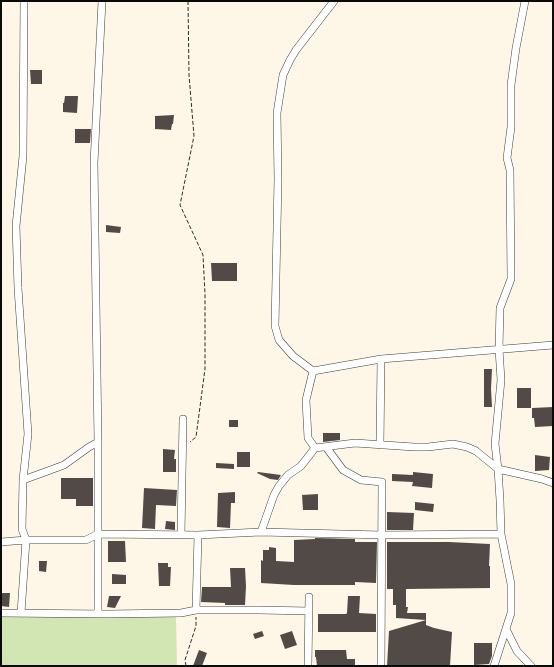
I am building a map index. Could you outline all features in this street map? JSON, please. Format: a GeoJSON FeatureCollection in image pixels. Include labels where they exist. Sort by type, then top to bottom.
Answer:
{"type":"FeatureCollection","features":[{"type":"Feature","properties":{"kind":"street"},"geometry":{"type":"LineString","coordinates":[[21,613],[26,540],[22,529],[23,480],[28,434],[18,296],[16,226],[23,156],[24,1]]}},
{"type":"Feature","properties":{"kind":"street"},"geometry":{"type":"LineString","coordinates":[[98,614],[98,442],[94,162],[102,1]]}},
{"type":"Feature","properties":{"kind":"street"},"geometry":{"type":"LineString","coordinates":[[334,1],[296,50],[282,75],[277,113],[278,179],[275,326],[279,340],[292,356],[313,371],[381,359],[553,345]]}},
{"type":"Feature","properties":{"kind":"street"},"geometry":{"type":"LineString","coordinates":[[494,666],[511,613],[511,584],[500,534],[500,500],[495,444],[502,380],[499,349],[500,308],[511,279],[510,170],[507,158],[510,127],[511,86],[516,48],[525,1]]}},
{"type":"Feature","properties":{"kind":"street"},"geometry":{"type":"LineString","coordinates":[[380,445],[381,359]]}},
{"type":"Feature","properties":{"kind":"street"},"geometry":{"type":"LineString","coordinates":[[313,371],[306,400],[308,438],[315,448]]}},
{"type":"Feature","properties":{"kind":"street"},"geometry":{"type":"LineString","coordinates":[[181,535],[183,419]]}},
{"type":"Feature","properties":{"kind":"street"},"geometry":{"type":"LineString","coordinates":[[23,480],[64,464],[98,442]]}},
{"type":"Feature","properties":{"kind":"street"},"geometry":{"type":"LineString","coordinates":[[261,532],[278,486],[288,475],[301,466],[315,448],[355,443],[421,447],[446,446],[452,444],[467,447],[476,451],[498,469],[542,478],[553,483]]}},
{"type":"Feature","properties":{"kind":"street"},"geometry":{"type":"LineString","coordinates":[[326,447],[343,470],[361,480],[382,482],[381,666]]}},
{"type":"Feature","properties":{"kind":"street"},"geometry":{"type":"LineString","coordinates":[[1,542],[26,540],[86,540],[98,534],[198,535],[261,532],[382,535],[500,534]]}},
{"type":"Feature","properties":{"kind":"street"},"geometry":{"type":"LineString","coordinates":[[196,610],[198,535]]}},
{"type":"Feature","properties":{"kind":"street"},"geometry":{"type":"LineString","coordinates":[[308,666],[309,597]]}},
{"type":"Feature","properties":{"kind":"street"},"geometry":{"type":"LineString","coordinates":[[1,613],[181,613],[196,610],[309,611]]}},
{"type":"Feature","properties":{"kind":"street"},"geometry":{"type":"LineString","coordinates":[[506,629],[517,651],[531,666]]}},
{"type":"Feature","properties":{"kind":"path"},"geometry":{"type":"LineString","coordinates":[[183,450],[196,437],[205,369],[205,294],[203,255],[180,205],[194,136],[190,75],[188,1]]}},
{"type":"Feature","properties":{"kind":"path"},"geometry":{"type":"LineString","coordinates":[[186,666],[185,660],[196,626],[196,610]]}},
{"type":"Feature","properties":{"kind":"green space"},"geometry":{"type":"Polygon","coordinates":[[[1,616],[176,617],[177,666],[1,666],[1,616]]]}},
{"type":"Feature","properties":{"kind":"building"},"geometry":{"type":"Polygon","coordinates":[[[30,70],[42,70],[42,84],[31,84],[30,70]]]}},
{"type":"Feature","properties":{"kind":"building"},"geometry":{"type":"Polygon","coordinates":[[[65,96],[78,96],[77,113],[63,112],[65,96]]]}},
{"type":"Feature","properties":{"kind":"building"},"geometry":{"type":"Polygon","coordinates":[[[174,115],[171,130],[155,129],[155,116],[174,115]]]}},
{"type":"Feature","properties":{"kind":"building"},"geometry":{"type":"Polygon","coordinates":[[[75,129],[91,129],[90,143],[75,143],[75,129]]]}},
{"type":"Feature","properties":{"kind":"building"},"geometry":{"type":"Polygon","coordinates":[[[106,225],[121,227],[120,233],[106,232],[106,225]]]}},
{"type":"Feature","properties":{"kind":"building"},"geometry":{"type":"Polygon","coordinates":[[[211,263],[237,263],[237,281],[212,281],[211,263]]]}},
{"type":"Feature","properties":{"kind":"building"},"geometry":{"type":"Polygon","coordinates":[[[484,369],[492,369],[492,407],[484,407],[484,369]]]}},
{"type":"Feature","properties":{"kind":"building"},"geometry":{"type":"Polygon","coordinates":[[[517,388],[531,388],[531,408],[517,408],[517,388]]]}},
{"type":"Feature","properties":{"kind":"building"},"geometry":{"type":"Polygon","coordinates":[[[553,407],[553,426],[535,427],[534,418],[532,418],[532,408],[553,407]]]}},
{"type":"Feature","properties":{"kind":"building"},"geometry":{"type":"Polygon","coordinates":[[[229,420],[238,420],[238,427],[229,427],[229,420]]]}},
{"type":"Feature","properties":{"kind":"building"},"geometry":{"type":"Polygon","coordinates":[[[323,433],[340,433],[340,440],[323,442],[323,433]]]}},
{"type":"Feature","properties":{"kind":"building"},"geometry":{"type":"Polygon","coordinates":[[[163,449],[175,450],[174,459],[176,459],[176,472],[163,472],[163,449]]]}},
{"type":"Feature","properties":{"kind":"building"},"geometry":{"type":"Polygon","coordinates":[[[237,452],[250,452],[250,467],[237,467],[237,452]]]}},
{"type":"Feature","properties":{"kind":"building"},"geometry":{"type":"Polygon","coordinates":[[[535,455],[550,457],[549,470],[535,471],[535,455]]]}},
{"type":"Feature","properties":{"kind":"building"},"geometry":{"type":"Polygon","coordinates":[[[216,463],[234,464],[234,469],[216,468],[216,463]]]}},
{"type":"Feature","properties":{"kind":"building"},"geometry":{"type":"Polygon","coordinates":[[[413,472],[433,474],[432,488],[412,486],[413,482],[392,481],[392,474],[413,475],[413,472]]]}},
{"type":"Feature","properties":{"kind":"building"},"geometry":{"type":"Polygon","coordinates":[[[257,473],[281,475],[278,480],[270,479],[257,473]]]}},
{"type":"Feature","properties":{"kind":"building"},"geometry":{"type":"Polygon","coordinates":[[[61,478],[93,478],[93,506],[76,506],[76,499],[61,499],[61,478]]]}},
{"type":"Feature","properties":{"kind":"building"},"geometry":{"type":"Polygon","coordinates":[[[144,488],[177,490],[176,506],[156,505],[155,529],[142,528],[144,488]]]}},
{"type":"Feature","properties":{"kind":"building"},"geometry":{"type":"Polygon","coordinates":[[[235,492],[235,503],[231,503],[230,528],[217,527],[218,493],[235,492]]]}},
{"type":"Feature","properties":{"kind":"building"},"geometry":{"type":"Polygon","coordinates":[[[318,494],[318,510],[303,510],[302,495],[318,494]]]}},
{"type":"Feature","properties":{"kind":"building"},"geometry":{"type":"Polygon","coordinates":[[[415,502],[434,504],[433,512],[415,510],[415,502]]]}},
{"type":"Feature","properties":{"kind":"building"},"geometry":{"type":"Polygon","coordinates":[[[387,512],[414,513],[413,530],[387,530],[387,512]]]}},
{"type":"Feature","properties":{"kind":"building"},"geometry":{"type":"Polygon","coordinates":[[[166,521],[175,522],[175,530],[165,529],[166,521]]]}},
{"type":"Feature","properties":{"kind":"building"},"geometry":{"type":"Polygon","coordinates":[[[315,538],[355,539],[355,542],[377,542],[376,583],[355,582],[355,585],[294,585],[261,583],[261,560],[263,561],[263,550],[269,550],[269,547],[276,548],[276,561],[294,562],[294,540],[315,538]]]}},
{"type":"Feature","properties":{"kind":"building"},"geometry":{"type":"Polygon","coordinates":[[[108,541],[125,541],[126,562],[108,562],[108,541]]]}},
{"type":"Feature","properties":{"kind":"building"},"geometry":{"type":"Polygon","coordinates":[[[387,542],[449,542],[490,544],[490,588],[406,589],[406,607],[408,607],[407,613],[426,613],[426,620],[396,618],[396,605],[393,605],[393,589],[387,589],[387,542]]]}},
{"type":"Feature","properties":{"kind":"building"},"geometry":{"type":"Polygon","coordinates":[[[39,561],[47,561],[46,572],[39,571],[39,561]]]}},
{"type":"Feature","properties":{"kind":"building"},"geometry":{"type":"Polygon","coordinates":[[[158,563],[168,563],[168,567],[171,567],[170,586],[159,586],[158,563]]]}},
{"type":"Feature","properties":{"kind":"building"},"geometry":{"type":"Polygon","coordinates":[[[230,568],[245,568],[245,605],[225,605],[225,603],[201,602],[202,587],[231,587],[230,568]]]}},
{"type":"Feature","properties":{"kind":"building"},"geometry":{"type":"Polygon","coordinates":[[[112,574],[126,575],[126,584],[112,584],[112,574]]]}},
{"type":"Feature","properties":{"kind":"building"},"geometry":{"type":"Polygon","coordinates":[[[1,593],[10,593],[9,607],[1,606],[1,593]]]}},
{"type":"Feature","properties":{"kind":"building"},"geometry":{"type":"Polygon","coordinates":[[[109,596],[121,596],[115,608],[107,607],[109,596]]]}},
{"type":"Feature","properties":{"kind":"building"},"geometry":{"type":"Polygon","coordinates":[[[348,596],[360,596],[359,613],[376,614],[376,632],[318,632],[318,614],[346,614],[348,596]]]}},
{"type":"Feature","properties":{"kind":"building"},"geometry":{"type":"Polygon","coordinates":[[[426,620],[426,625],[452,632],[450,666],[387,666],[389,631],[426,620]]]}},
{"type":"Feature","properties":{"kind":"building"},"geometry":{"type":"Polygon","coordinates":[[[262,631],[264,636],[255,639],[253,634],[262,631]]]}},
{"type":"Feature","properties":{"kind":"building"},"geometry":{"type":"Polygon","coordinates":[[[292,631],[297,645],[285,649],[280,635],[292,631]]]}},
{"type":"Feature","properties":{"kind":"building"},"geometry":{"type":"Polygon","coordinates":[[[474,643],[492,643],[492,656],[489,664],[474,665],[474,643]]]}},
{"type":"Feature","properties":{"kind":"building"},"geometry":{"type":"Polygon","coordinates":[[[199,650],[207,653],[202,666],[193,666],[199,650]]]}},
{"type":"Feature","properties":{"kind":"building"},"geometry":{"type":"Polygon","coordinates":[[[315,650],[346,650],[347,659],[355,659],[355,666],[317,666],[315,650]]]}}]}
